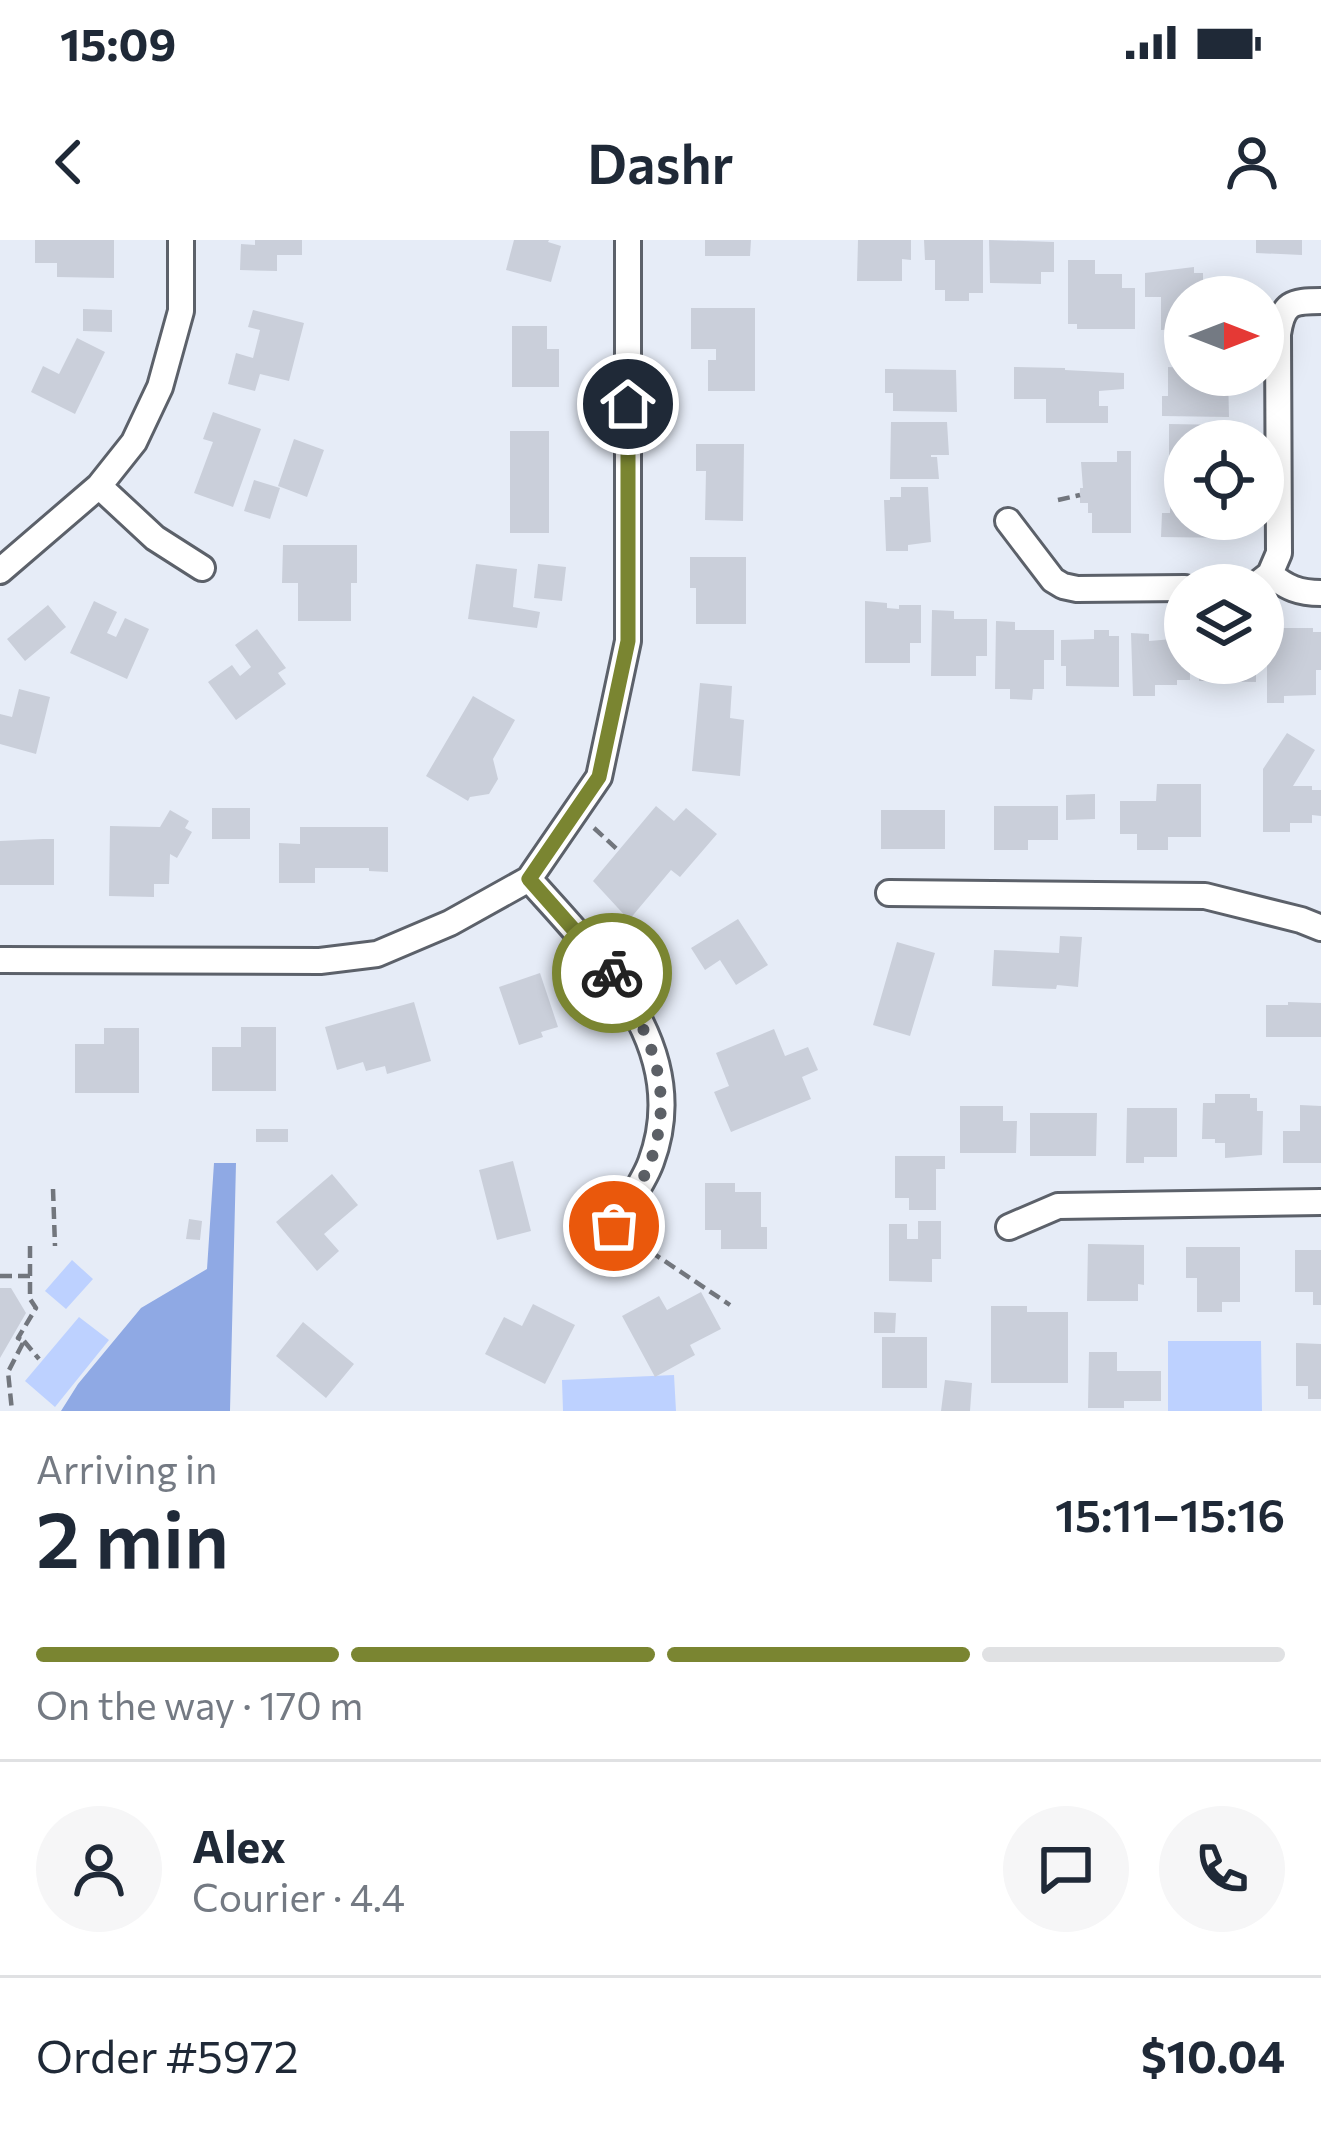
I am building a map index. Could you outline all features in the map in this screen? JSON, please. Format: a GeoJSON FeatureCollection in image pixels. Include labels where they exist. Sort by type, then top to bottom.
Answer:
{"type":"FeatureCollection","features":[{"type":"Feature","properties":{"kind":"street"},"geometry":{"type":"LineString","coordinates":[[0,571],[99,486],[134,442],[160,387],[181,311],[181,240]]}},
{"type":"Feature","properties":{"kind":"street"},"geometry":{"type":"LineString","coordinates":[[0,960],[320,961],[376,954],[450,923],[529,879],[599,777],[628,641],[628,240]]}},
{"type":"Feature","properties":{"kind":"street"},"geometry":{"type":"LineString","coordinates":[[1272,564],[1279,553],[1281,317],[1294,302],[1321,301]]}},
{"type":"Feature","properties":{"kind":"street"},"geometry":{"type":"LineString","coordinates":[[99,486],[155,538],[202,568]]}},
{"type":"Feature","properties":{"kind":"street"},"geometry":{"type":"LineString","coordinates":[[1008,520],[1053,580],[1063,586],[1164,588]]}},
{"type":"Feature","properties":{"kind":"street"},"geometry":{"type":"LineString","coordinates":[[1284,586],[1321,593]]}},
{"type":"Feature","properties":{"kind":"street"},"geometry":{"type":"LineString","coordinates":[[529,879],[612,974],[643,1023],[656,1062],[663,1110],[651,1162],[614,1226]]}},
{"type":"Feature","properties":{"kind":"street"},"geometry":{"type":"LineString","coordinates":[[890,893],[1205,896],[1321,928]]}},
{"type":"Feature","properties":{"kind":"street"},"geometry":{"type":"LineString","coordinates":[[1009,1228],[1058,1206],[1321,1202]]}},
{"type":"Feature","properties":{"kind":"path"},"geometry":{"type":"LineString","coordinates":[[1058,500],[1080,495]]}},
{"type":"Feature","properties":{"kind":"path"},"geometry":{"type":"LineString","coordinates":[[594,828],[619,851]]}},
{"type":"Feature","properties":{"kind":"path"},"geometry":{"type":"LineString","coordinates":[[53,1189],[55,1246]]}},
{"type":"Feature","properties":{"kind":"path"},"geometry":{"type":"LineString","coordinates":[[614,1226],[730,1305]]}},
{"type":"Feature","properties":{"kind":"path"},"geometry":{"type":"LineString","coordinates":[[30,1246],[30,1299],[36,1308],[18,1338],[39,1359]]}},
{"type":"Feature","properties":{"kind":"path"},"geometry":{"type":"LineString","coordinates":[[0,1276],[30,1276]]}},
{"type":"Feature","properties":{"kind":"path"},"geometry":{"type":"LineString","coordinates":[[12,1411],[8,1372],[24,1341]]}},
{"type":"Feature","properties":{"kind":"shaded area"},"geometry":{"type":"Polygon","coordinates":[[[214,1163],[236,1163],[230,1411],[61,1411],[141,1308],[207,1269],[214,1163]]]}},
{"type":"Feature","properties":{"kind":"shaded area"},"geometry":{"type":"Polygon","coordinates":[[[72,1260],[93,1279],[66,1309],[45,1291],[72,1260]]]}},
{"type":"Feature","properties":{"kind":"shaded area"},"geometry":{"type":"Polygon","coordinates":[[[79,1317],[109,1340],[55,1407],[25,1381],[79,1317]]]}},
{"type":"Feature","properties":{"kind":"shaded area"},"geometry":{"type":"Polygon","coordinates":[[[1168,1341],[1261,1341],[1262,1411],[1168,1411],[1168,1341]]]}},
{"type":"Feature","properties":{"kind":"shaded area"},"geometry":{"type":"Polygon","coordinates":[[[674,1375],[676,1411],[563,1411],[562,1380],[674,1375]]]}},
{"type":"Feature","properties":{"kind":"building"},"geometry":{"type":"Polygon","coordinates":[[[35,240],[114,240],[114,278],[57,277],[57,263],[35,263],[35,240]]]}},
{"type":"Feature","properties":{"kind":"building"},"geometry":{"type":"Polygon","coordinates":[[[255,240],[302,240],[302,255],[277,255],[277,271],[240,270],[241,244],[255,245],[255,240]]]}},
{"type":"Feature","properties":{"kind":"building"},"geometry":{"type":"Polygon","coordinates":[[[514,240],[549,240],[561,246],[551,282],[506,270],[514,240]]]}},
{"type":"Feature","properties":{"kind":"building"},"geometry":{"type":"Polygon","coordinates":[[[705,240],[751,240],[750,256],[705,256],[705,240]]]}},
{"type":"Feature","properties":{"kind":"building"},"geometry":{"type":"Polygon","coordinates":[[[858,240],[911,240],[911,260],[902,259],[902,281],[857,281],[858,240]]]}},
{"type":"Feature","properties":{"kind":"building"},"geometry":{"type":"Polygon","coordinates":[[[924,240],[983,240],[983,293],[969,293],[969,301],[945,301],[945,290],[935,290],[935,260],[925,260],[924,240]]]}},
{"type":"Feature","properties":{"kind":"building"},"geometry":{"type":"Polygon","coordinates":[[[989,240],[1054,242],[1054,272],[1041,272],[1041,284],[990,283],[989,240]]]}},
{"type":"Feature","properties":{"kind":"building"},"geometry":{"type":"Polygon","coordinates":[[[1256,240],[1302,240],[1302,255],[1256,253],[1256,240]]]}},
{"type":"Feature","properties":{"kind":"building"},"geometry":{"type":"Polygon","coordinates":[[[1068,260],[1095,260],[1095,274],[1122,274],[1122,288],[1135,288],[1135,329],[1077,329],[1077,324],[1068,324],[1068,260]]]}},
{"type":"Feature","properties":{"kind":"building"},"geometry":{"type":"Polygon","coordinates":[[[1194,267],[1194,273],[1203,273],[1164,276],[1164,330],[1161,297],[1145,297],[1145,273],[1194,267]]]}},
{"type":"Feature","properties":{"kind":"building"},"geometry":{"type":"Polygon","coordinates":[[[691,308],[755,308],[755,391],[708,391],[708,360],[716,360],[716,349],[691,349],[691,308]]]}},
{"type":"Feature","properties":{"kind":"building"},"geometry":{"type":"Polygon","coordinates":[[[83,309],[112,310],[112,332],[83,331],[83,309]]]}},
{"type":"Feature","properties":{"kind":"building"},"geometry":{"type":"Polygon","coordinates":[[[253,310],[304,323],[289,381],[260,374],[255,391],[228,384],[236,353],[253,358],[260,330],[248,327],[253,310]]]}},
{"type":"Feature","properties":{"kind":"building"},"geometry":{"type":"Polygon","coordinates":[[[512,326],[547,326],[547,349],[559,349],[559,387],[512,387],[512,326]]]}},
{"type":"Feature","properties":{"kind":"building"},"geometry":{"type":"Polygon","coordinates":[[[77,338],[105,352],[75,414],[31,392],[43,366],[59,374],[77,338]]]}},
{"type":"Feature","properties":{"kind":"building"},"geometry":{"type":"Polygon","coordinates":[[[1014,367],[1124,373],[1124,389],[1099,391],[1099,406],[1108,406],[1108,423],[1046,423],[1046,399],[1014,399],[1014,367]]]}},
{"type":"Feature","properties":{"kind":"building"},"geometry":{"type":"Polygon","coordinates":[[[885,369],[956,370],[957,412],[893,411],[893,393],[885,393],[885,369]]]}},
{"type":"Feature","properties":{"kind":"building"},"geometry":{"type":"Polygon","coordinates":[[[1164,396],[1228,396],[1229,417],[1162,416],[1164,396]]]}},
{"type":"Feature","properties":{"kind":"building"},"geometry":{"type":"Polygon","coordinates":[[[213,412],[261,429],[233,507],[194,493],[213,442],[203,439],[213,412]]]}},
{"type":"Feature","properties":{"kind":"building"},"geometry":{"type":"Polygon","coordinates":[[[891,422],[947,422],[949,455],[931,455],[937,457],[939,479],[890,479],[891,422]]]}},
{"type":"Feature","properties":{"kind":"building"},"geometry":{"type":"Polygon","coordinates":[[[510,431],[549,431],[549,533],[510,533],[510,431]]]}},
{"type":"Feature","properties":{"kind":"building"},"geometry":{"type":"Polygon","coordinates":[[[294,439],[324,450],[307,497],[278,486],[294,439]]]}},
{"type":"Feature","properties":{"kind":"building"},"geometry":{"type":"Polygon","coordinates":[[[696,444],[744,444],[743,521],[705,520],[706,471],[696,471],[696,444]]]}},
{"type":"Feature","properties":{"kind":"building"},"geometry":{"type":"Polygon","coordinates":[[[1117,451],[1131,451],[1131,533],[1092,533],[1088,503],[1080,503],[1081,462],[1117,462],[1117,451]]]}},
{"type":"Feature","properties":{"kind":"building"},"geometry":{"type":"Polygon","coordinates":[[[254,480],[280,488],[270,519],[244,511],[254,480]]]}},
{"type":"Feature","properties":{"kind":"building"},"geometry":{"type":"Polygon","coordinates":[[[901,487],[928,487],[931,542],[908,545],[908,551],[886,551],[884,500],[901,497],[901,487]]]}},
{"type":"Feature","properties":{"kind":"building"},"geometry":{"type":"Polygon","coordinates":[[[283,545],[357,545],[351,621],[298,621],[298,583],[282,583],[283,545]]]}},
{"type":"Feature","properties":{"kind":"building"},"geometry":{"type":"Polygon","coordinates":[[[690,557],[746,557],[746,624],[696,624],[690,557]]]}},
{"type":"Feature","properties":{"kind":"building"},"geometry":{"type":"Polygon","coordinates":[[[476,564],[517,569],[513,607],[540,612],[537,628],[468,619],[476,564]]]}},
{"type":"Feature","properties":{"kind":"building"},"geometry":{"type":"Polygon","coordinates":[[[538,564],[566,567],[562,601],[534,598],[538,564]]]}},
{"type":"Feature","properties":{"kind":"building"},"geometry":{"type":"Polygon","coordinates":[[[94,601],[117,612],[107,633],[116,637],[125,618],[149,629],[127,679],[70,653],[94,601]]]}},
{"type":"Feature","properties":{"kind":"building"},"geometry":{"type":"Polygon","coordinates":[[[865,601],[899,609],[899,605],[921,605],[921,643],[910,643],[910,663],[865,663],[865,601]]]}},
{"type":"Feature","properties":{"kind":"building"},"geometry":{"type":"Polygon","coordinates":[[[48,605],[66,627],[25,661],[7,639],[48,605]]]}},
{"type":"Feature","properties":{"kind":"building"},"geometry":{"type":"Polygon","coordinates":[[[932,610],[954,611],[954,619],[987,619],[987,656],[976,656],[976,676],[931,676],[932,610]]]}},
{"type":"Feature","properties":{"kind":"building"},"geometry":{"type":"Polygon","coordinates":[[[996,621],[1015,622],[1015,630],[1054,630],[1054,660],[1044,660],[1044,689],[1033,689],[1032,700],[1010,699],[1010,689],[995,689],[996,621]]]}},
{"type":"Feature","properties":{"kind":"building"},"geometry":{"type":"Polygon","coordinates":[[[1284,628],[1321,632],[1316,695],[1284,696],[1284,703],[1267,703],[1267,684],[1284,684],[1284,628]]]}},
{"type":"Feature","properties":{"kind":"building"},"geometry":{"type":"Polygon","coordinates":[[[257,629],[286,668],[278,673],[286,684],[236,720],[208,682],[232,665],[240,676],[251,667],[235,645],[257,629]]]}},
{"type":"Feature","properties":{"kind":"building"},"geometry":{"type":"Polygon","coordinates":[[[1094,630],[1119,636],[1119,687],[1066,686],[1061,640],[1094,639],[1094,630]]]}},
{"type":"Feature","properties":{"kind":"building"},"geometry":{"type":"Polygon","coordinates":[[[1131,633],[1149,634],[1149,641],[1164,640],[1164,684],[1177,685],[1155,685],[1155,696],[1133,696],[1131,633]]]}},
{"type":"Feature","properties":{"kind":"building"},"geometry":{"type":"Polygon","coordinates":[[[700,683],[732,686],[730,718],[744,720],[740,776],[692,771],[700,683]]]}},
{"type":"Feature","properties":{"kind":"building"},"geometry":{"type":"Polygon","coordinates":[[[19,689],[50,697],[36,754],[0,744],[0,714],[12,717],[19,689]]]}},
{"type":"Feature","properties":{"kind":"building"},"geometry":{"type":"Polygon","coordinates":[[[473,696],[515,720],[493,759],[498,779],[489,794],[468,801],[426,776],[473,696]]]}},
{"type":"Feature","properties":{"kind":"building"},"geometry":{"type":"Polygon","coordinates":[[[1287,733],[1315,750],[1293,786],[1321,790],[1321,816],[1312,815],[1312,823],[1290,823],[1290,832],[1263,832],[1263,769],[1287,733]]]}},
{"type":"Feature","properties":{"kind":"building"},"geometry":{"type":"Polygon","coordinates":[[[1157,784],[1201,784],[1201,837],[1168,837],[1168,850],[1137,850],[1137,834],[1120,834],[1120,801],[1156,801],[1157,784]]]}},
{"type":"Feature","properties":{"kind":"building"},"geometry":{"type":"Polygon","coordinates":[[[1095,794],[1095,819],[1066,820],[1066,795],[1095,794]]]}},
{"type":"Feature","properties":{"kind":"building"},"geometry":{"type":"Polygon","coordinates":[[[656,806],[674,821],[686,808],[717,834],[680,877],[671,870],[629,920],[593,881],[656,806]]]}},
{"type":"Feature","properties":{"kind":"building"},"geometry":{"type":"Polygon","coordinates":[[[994,806],[1058,806],[1058,840],[1028,840],[1028,850],[994,850],[994,806]]]}},
{"type":"Feature","properties":{"kind":"building"},"geometry":{"type":"Polygon","coordinates":[[[212,808],[250,808],[250,839],[212,839],[212,808]]]}},
{"type":"Feature","properties":{"kind":"building"},"geometry":{"type":"Polygon","coordinates":[[[170,810],[189,821],[185,828],[192,832],[177,858],[170,854],[169,884],[154,884],[154,897],[109,896],[110,826],[160,827],[170,810]]]}},
{"type":"Feature","properties":{"kind":"building"},"geometry":{"type":"Polygon","coordinates":[[[881,810],[945,810],[945,849],[881,849],[881,810]]]}},
{"type":"Feature","properties":{"kind":"building"},"geometry":{"type":"Polygon","coordinates":[[[300,827],[388,827],[388,872],[315,868],[315,883],[279,883],[279,843],[300,844],[300,827]]]}},
{"type":"Feature","properties":{"kind":"building"},"geometry":{"type":"Polygon","coordinates":[[[54,839],[54,885],[0,885],[0,841],[54,839]]]}},
{"type":"Feature","properties":{"kind":"building"},"geometry":{"type":"Polygon","coordinates":[[[738,919],[768,965],[736,985],[720,960],[705,970],[691,948],[738,919]]]}},
{"type":"Feature","properties":{"kind":"building"},"geometry":{"type":"Polygon","coordinates":[[[1060,936],[1082,937],[1078,987],[992,986],[994,950],[1059,953],[1060,936]]]}},
{"type":"Feature","properties":{"kind":"building"},"geometry":{"type":"Polygon","coordinates":[[[897,942],[935,953],[910,1036],[873,1025],[897,942]]]}},
{"type":"Feature","properties":{"kind":"building"},"geometry":{"type":"Polygon","coordinates":[[[540,973],[558,1027],[519,1045],[499,987],[540,973]]]}},
{"type":"Feature","properties":{"kind":"building"},"geometry":{"type":"Polygon","coordinates":[[[414,1002],[431,1061],[387,1074],[385,1066],[366,1071],[363,1062],[337,1070],[325,1027],[414,1002]]]}},
{"type":"Feature","properties":{"kind":"building"},"geometry":{"type":"Polygon","coordinates":[[[1321,1003],[1321,1037],[1266,1037],[1266,1005],[1321,1003]]]}},
{"type":"Feature","properties":{"kind":"building"},"geometry":{"type":"Polygon","coordinates":[[[241,1027],[276,1027],[276,1091],[212,1091],[212,1047],[241,1047],[241,1027]]]}},
{"type":"Feature","properties":{"kind":"building"},"geometry":{"type":"Polygon","coordinates":[[[104,1028],[139,1028],[139,1093],[75,1093],[75,1044],[104,1044],[104,1028]]]}},
{"type":"Feature","properties":{"kind":"building"},"geometry":{"type":"Polygon","coordinates":[[[774,1029],[785,1056],[808,1047],[818,1070],[802,1077],[811,1099],[731,1132],[714,1092],[729,1086],[716,1053],[774,1029]]]}},
{"type":"Feature","properties":{"kind":"building"},"geometry":{"type":"Polygon","coordinates":[[[1215,1094],[1257,1098],[1257,1111],[1263,1111],[1262,1155],[1225,1158],[1225,1143],[1202,1139],[1203,1103],[1215,1103],[1215,1094]]]}},
{"type":"Feature","properties":{"kind":"building"},"geometry":{"type":"Polygon","coordinates":[[[1300,1105],[1321,1106],[1321,1163],[1283,1163],[1283,1131],[1300,1131],[1300,1105]]]}},
{"type":"Feature","properties":{"kind":"building"},"geometry":{"type":"Polygon","coordinates":[[[960,1106],[1003,1106],[1003,1121],[1017,1121],[1016,1153],[960,1153],[960,1106]]]}},
{"type":"Feature","properties":{"kind":"building"},"geometry":{"type":"Polygon","coordinates":[[[1127,1108],[1177,1108],[1177,1157],[1144,1157],[1144,1163],[1126,1163],[1127,1108]]]}},
{"type":"Feature","properties":{"kind":"building"},"geometry":{"type":"Polygon","coordinates":[[[1030,1113],[1097,1113],[1096,1156],[1030,1156],[1030,1113]]]}},
{"type":"Feature","properties":{"kind":"building"},"geometry":{"type":"Polygon","coordinates":[[[256,1129],[288,1129],[288,1142],[256,1142],[256,1129]]]}},
{"type":"Feature","properties":{"kind":"building"},"geometry":{"type":"Polygon","coordinates":[[[895,1156],[945,1156],[945,1169],[936,1169],[936,1210],[909,1210],[909,1198],[895,1198],[895,1156]]]}},
{"type":"Feature","properties":{"kind":"building"},"geometry":{"type":"Polygon","coordinates":[[[513,1161],[531,1231],[497,1240],[479,1170],[513,1161]]]}},
{"type":"Feature","properties":{"kind":"building"},"geometry":{"type":"Polygon","coordinates":[[[332,1174],[358,1205],[324,1234],[339,1251],[317,1271],[276,1222],[332,1174]]]}},
{"type":"Feature","properties":{"kind":"building"},"geometry":{"type":"Polygon","coordinates":[[[705,1183],[735,1183],[735,1192],[761,1192],[761,1227],[767,1227],[767,1249],[721,1249],[721,1230],[705,1230],[705,1183]]]}},
{"type":"Feature","properties":{"kind":"building"},"geometry":{"type":"Polygon","coordinates":[[[189,1219],[202,1221],[200,1240],[186,1239],[189,1219]]]}},
{"type":"Feature","properties":{"kind":"building"},"geometry":{"type":"Polygon","coordinates":[[[918,1221],[941,1221],[941,1259],[932,1259],[932,1282],[889,1281],[889,1224],[907,1224],[907,1239],[918,1239],[918,1221]]]}},
{"type":"Feature","properties":{"kind":"building"},"geometry":{"type":"Polygon","coordinates":[[[1088,1244],[1144,1245],[1144,1285],[1138,1284],[1138,1301],[1087,1301],[1088,1244]]]}},
{"type":"Feature","properties":{"kind":"building"},"geometry":{"type":"Polygon","coordinates":[[[1186,1247],[1240,1247],[1240,1302],[1222,1302],[1222,1312],[1197,1312],[1197,1278],[1186,1278],[1186,1247]]]}},
{"type":"Feature","properties":{"kind":"building"},"geometry":{"type":"Polygon","coordinates":[[[1295,1250],[1321,1250],[1321,1305],[1313,1305],[1313,1292],[1295,1292],[1295,1250]]]}},
{"type":"Feature","properties":{"kind":"building"},"geometry":{"type":"Polygon","coordinates":[[[0,1288],[11,1288],[26,1313],[0,1358],[0,1288]]]}},
{"type":"Feature","properties":{"kind":"building"},"geometry":{"type":"Polygon","coordinates":[[[701,1292],[721,1329],[690,1345],[695,1355],[655,1377],[622,1316],[659,1296],[667,1310],[701,1292]]]}},
{"type":"Feature","properties":{"kind":"building"},"geometry":{"type":"Polygon","coordinates":[[[533,1304],[575,1325],[545,1384],[485,1354],[504,1317],[522,1326],[533,1304]]]}},
{"type":"Feature","properties":{"kind":"building"},"geometry":{"type":"Polygon","coordinates":[[[991,1306],[1068,1312],[1068,1383],[991,1383],[991,1306]]]}},
{"type":"Feature","properties":{"kind":"building"},"geometry":{"type":"Polygon","coordinates":[[[874,1312],[896,1313],[895,1333],[874,1333],[874,1312]]]}},
{"type":"Feature","properties":{"kind":"building"},"geometry":{"type":"Polygon","coordinates":[[[303,1322],[354,1364],[326,1398],[276,1356],[303,1322]]]}},
{"type":"Feature","properties":{"kind":"building"},"geometry":{"type":"Polygon","coordinates":[[[882,1337],[927,1337],[927,1388],[882,1388],[882,1337]]]}},
{"type":"Feature","properties":{"kind":"building"},"geometry":{"type":"Polygon","coordinates":[[[1296,1343],[1321,1344],[1321,1399],[1308,1399],[1308,1386],[1296,1386],[1296,1343]]]}},
{"type":"Feature","properties":{"kind":"building"},"geometry":{"type":"Polygon","coordinates":[[[1089,1352],[1117,1352],[1117,1371],[1161,1371],[1161,1401],[1088,1408],[1089,1352]]]}},
{"type":"Feature","properties":{"kind":"building"},"geometry":{"type":"Polygon","coordinates":[[[945,1380],[972,1383],[970,1411],[941,1411],[945,1380]]]}},
{"type":"Feature","properties":{"kind":"way so far"},"geometry":{"type":"LineString","coordinates":[[612,973],[643,1023],[656,1062],[663,1110],[651,1162],[614,1226]]}},
{"type":"Feature","properties":{"kind":"route"},"geometry":{"type":"LineString","coordinates":[[612,973],[529,879],[599,777],[628,641],[628,404]]}}]}
